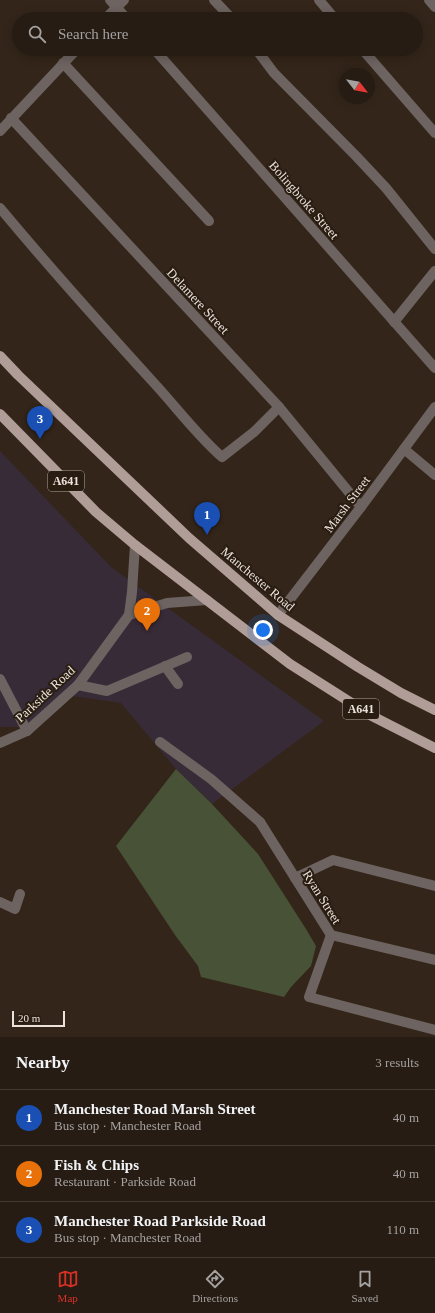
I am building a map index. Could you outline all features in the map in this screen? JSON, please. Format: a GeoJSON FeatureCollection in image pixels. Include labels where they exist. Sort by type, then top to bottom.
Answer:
{"type":"FeatureCollection","features":[{"type":"Feature","properties":{"kind":"main road","name":"Manchester Road"},"geometry":{"type":"LineString","coordinates":[[0,356],[18,375],[189,538],[278,615],[365,671],[402,693],[435,710]]}},
{"type":"Feature","properties":{"kind":"main road","name":"A641"},"geometry":{"type":"LineString","coordinates":[[0,414],[96,512],[135,545],[290,664],[372,716],[435,748]]}},
{"type":"Feature","properties":{"kind":"street"},"geometry":{"type":"LineString","coordinates":[[214,0],[225,12]]}},
{"type":"Feature","properties":{"kind":"street"},"geometry":{"type":"LineString","coordinates":[[319,0],[330,12]]}},
{"type":"Feature","properties":{"kind":"street"},"geometry":{"type":"LineString","coordinates":[[429,0],[435,6]]}},
{"type":"Feature","properties":{"kind":"street"},"geometry":{"type":"LineString","coordinates":[[110,12],[117,2],[123,12]]}},
{"type":"Feature","properties":{"kind":"street"},"geometry":{"type":"LineString","coordinates":[[0,131],[70,56]]}},
{"type":"Feature","properties":{"kind":"street","name":"Bolingbroke Street"},"geometry":{"type":"LineString","coordinates":[[160,56],[435,368]]}},
{"type":"Feature","properties":{"kind":"street"},"geometry":{"type":"LineString","coordinates":[[261,56],[274,73],[386,188],[435,248]]}},
{"type":"Feature","properties":{"kind":"street"},"geometry":{"type":"LineString","coordinates":[[368,56],[435,133]]}},
{"type":"Feature","properties":{"kind":"street"},"geometry":{"type":"LineString","coordinates":[[63,63],[209,221]]}},
{"type":"Feature","properties":{"kind":"street","name":"Delamere Street"},"geometry":{"type":"LineString","coordinates":[[11,118],[279,407],[361,507]]}},
{"type":"Feature","properties":{"kind":"street"},"geometry":{"type":"LineString","coordinates":[[0,208],[48,265],[204,441],[222,457],[254,432],[279,407]]}},
{"type":"Feature","properties":{"kind":"street"},"geometry":{"type":"LineString","coordinates":[[394,322],[435,271]]}},
{"type":"Feature","properties":{"kind":"street","name":"Marsh Street"},"geometry":{"type":"LineString","coordinates":[[278,615],[435,407]]}},
{"type":"Feature","properties":{"kind":"street"},"geometry":{"type":"LineString","coordinates":[[404,449],[435,475]]}},
{"type":"Feature","properties":{"kind":"street","name":"Parkside Road"},"geometry":{"type":"LineString","coordinates":[[0,743],[27,731],[78,685],[129,615],[135,545]]}},
{"type":"Feature","properties":{"kind":"street"},"geometry":{"type":"LineString","coordinates":[[129,615],[167,602],[207,600]]}},
{"type":"Feature","properties":{"kind":"street"},"geometry":{"type":"LineString","coordinates":[[78,685],[106,691],[187,657]]}},
{"type":"Feature","properties":{"kind":"street"},"geometry":{"type":"LineString","coordinates":[[165,666],[178,684]]}},
{"type":"Feature","properties":{"kind":"street"},"geometry":{"type":"LineString","coordinates":[[0,679],[27,731]]}},
{"type":"Feature","properties":{"kind":"street","name":"Ryan Street"},"geometry":{"type":"LineString","coordinates":[[160,742],[211,779],[260,822],[331,935],[435,960]]}},
{"type":"Feature","properties":{"kind":"street"},"geometry":{"type":"LineString","coordinates":[[295,878],[333,860],[435,886]]}},
{"type":"Feature","properties":{"kind":"street"},"geometry":{"type":"LineString","coordinates":[[0,902],[15,909],[20,894]]}},
{"type":"Feature","properties":{"kind":"street"},"geometry":{"type":"LineString","coordinates":[[331,935],[309,997],[435,1030]]}},
{"type":"Feature","properties":{"kind":"shaded area"},"geometry":{"type":"Polygon","coordinates":[[[0,451],[111,567],[324,721],[212,804],[176,769],[121,703],[72,696],[37,727],[0,727],[0,451]]]}},
{"type":"Feature","properties":{"kind":"green space"},"geometry":{"type":"Polygon","coordinates":[[[176,769],[212,804],[258,854],[316,946],[311,966],[291,987],[284,997],[201,977],[198,966],[175,935],[116,846],[176,769]]]}},
{"type":"Feature","properties":{"kind":"place","name":"Manchester Road Parkside Road"},"geometry":{"type":"Point","coordinates":[40,439]}},
{"type":"Feature","properties":{"kind":"place","name":"Manchester Road Marsh Street"},"geometry":{"type":"Point","coordinates":[207,535]}},
{"type":"Feature","properties":{"kind":"place","name":"Fish & Chips"},"geometry":{"type":"Point","coordinates":[147,631]}}]}
